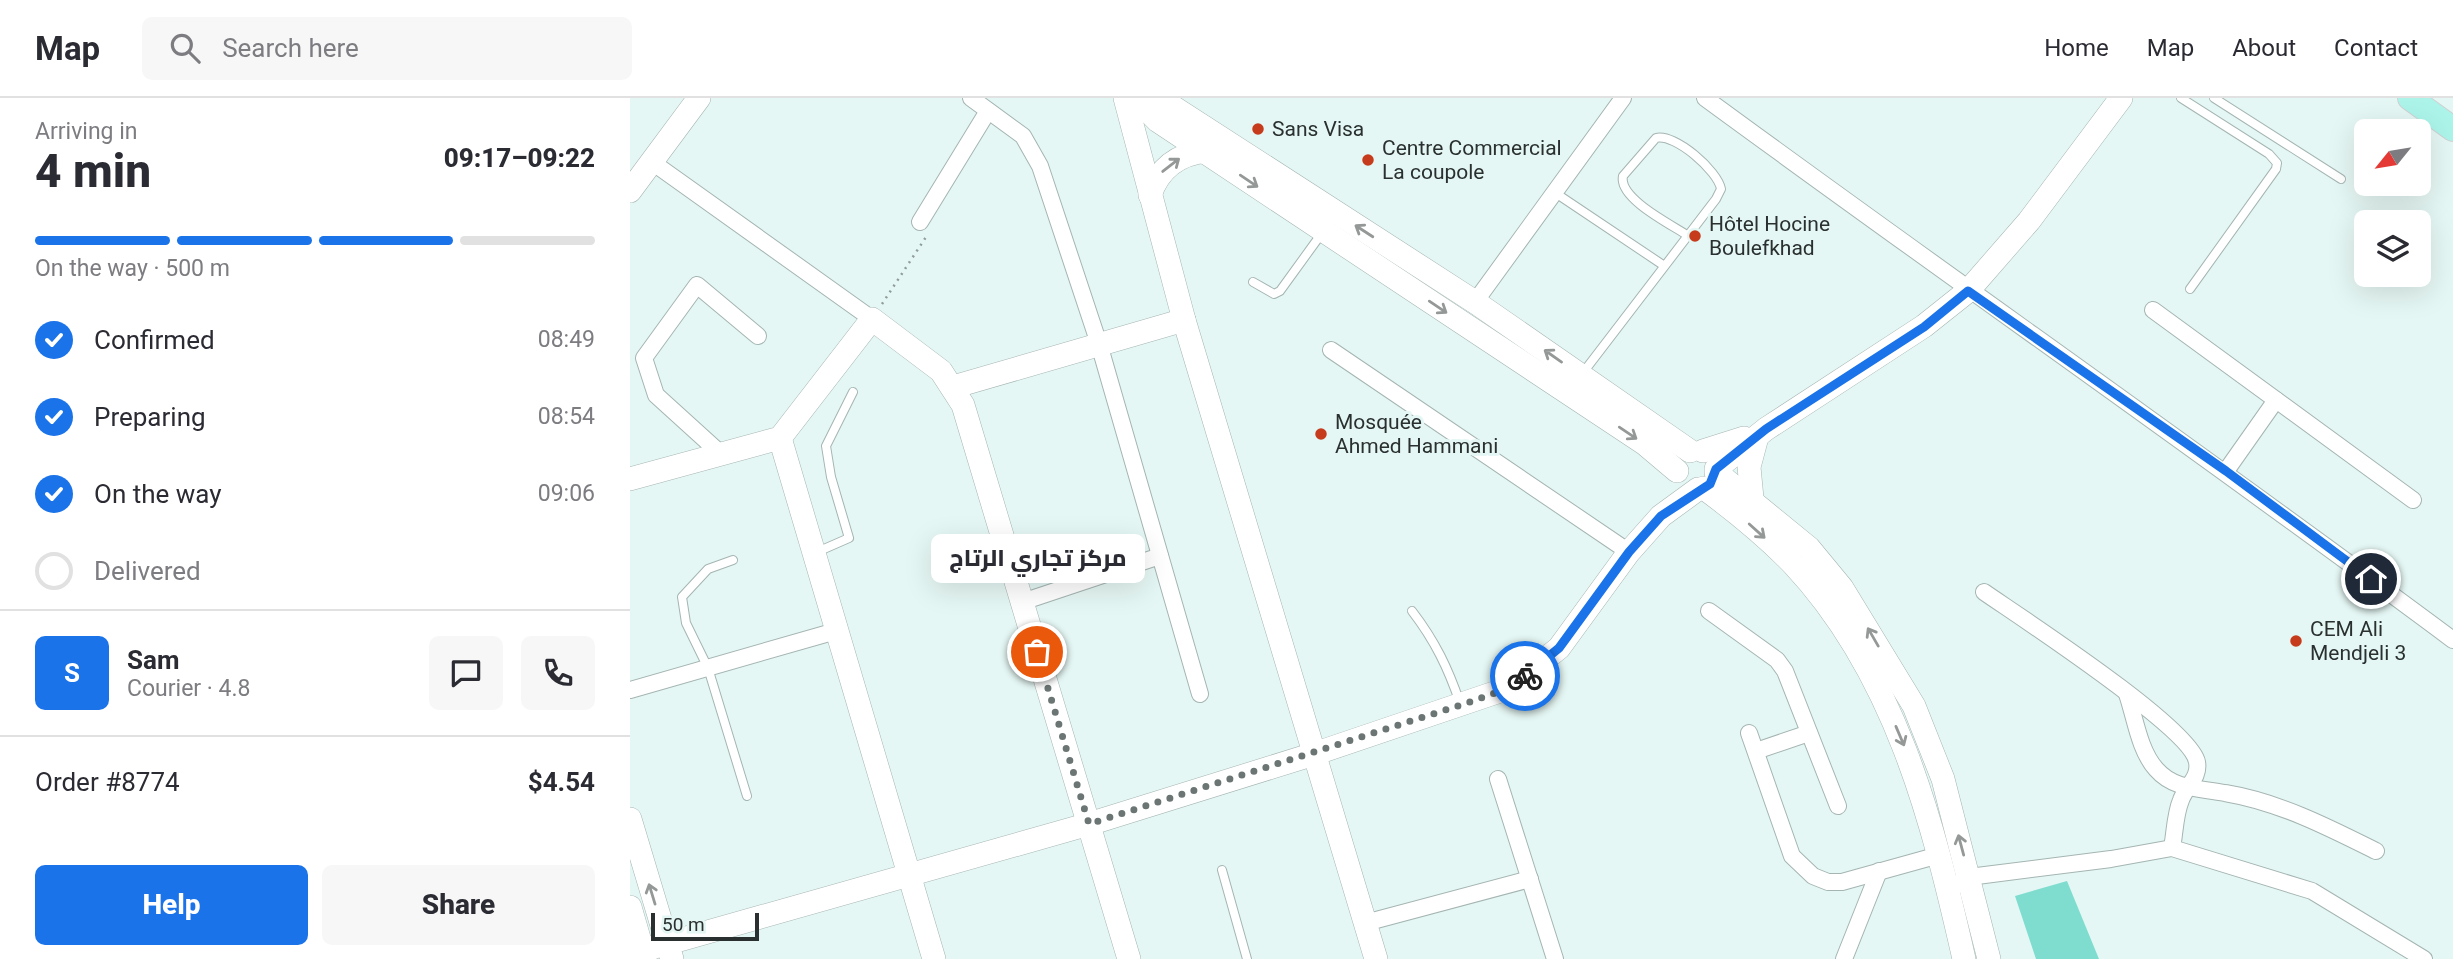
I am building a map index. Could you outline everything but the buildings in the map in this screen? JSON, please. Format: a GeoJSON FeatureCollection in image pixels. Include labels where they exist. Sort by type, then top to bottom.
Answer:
{"type":"FeatureCollection","features":[{"type":"Feature","properties":{"kind":"main road"},"geometry":{"type":"LineString","coordinates":[[630,191],[699,98]]}},
{"type":"Feature","properties":{"kind":"main road"},"geometry":{"type":"LineString","coordinates":[[1125,98],[1184,320],[1376,959]]}},
{"type":"Feature","properties":{"kind":"main road"},"geometry":{"type":"LineString","coordinates":[[1135,98],[1158,121],[1644,444],[1677,472],[1686,486],[1705,470],[1924,327],[1968,291],[2029,221],[2121,98]]}},
{"type":"Feature","properties":{"kind":"main road"},"geometry":{"type":"LineString","coordinates":[[1159,98],[1475,302],[1581,375],[1705,470],[1752,498],[1810,548],[1842,588],[1914,706],[1943,779],[1989,959]]}},
{"type":"Feature","properties":{"kind":"main road"},"geometry":{"type":"LineString","coordinates":[[2410,98],[2453,129]]}},
{"type":"Feature","properties":{"kind":"main road"},"geometry":{"type":"LineString","coordinates":[[1150,195],[1159,175],[1175,160],[1206,152]]}},
{"type":"Feature","properties":{"kind":"main road"},"geometry":{"type":"LineString","coordinates":[[630,479],[780,438],[872,319],[941,370],[963,405],[1129,959]]}},
{"type":"Feature","properties":{"kind":"main road"},"geometry":{"type":"LineString","coordinates":[[953,387],[1184,320]]}},
{"type":"Feature","properties":{"kind":"main road"},"geometry":{"type":"LineString","coordinates":[[1752,498],[1749,467],[1762,433]]}},
{"type":"Feature","properties":{"kind":"main road"},"geometry":{"type":"LineString","coordinates":[[780,438],[934,959]]}},
{"type":"Feature","properties":{"kind":"main road"},"geometry":{"type":"LineString","coordinates":[[630,907],[639,954],[669,951],[1314,754],[1509,688],[1559,648],[1629,552],[1705,470]]}},
{"type":"Feature","properties":{"kind":"main road"},"geometry":{"type":"LineString","coordinates":[[1705,470],[1791,563],[1843,628],[1889,710],[1916,773],[1964,959]]}},
{"type":"Feature","properties":{"kind":"main road"},"geometry":{"type":"LineString","coordinates":[[1661,516],[1677,472]]}},
{"type":"Feature","properties":{"kind":"main road"},"geometry":{"type":"LineString","coordinates":[[630,819],[669,951]]}},
{"type":"Feature","properties":{"kind":"street"},"geometry":{"type":"LineString","coordinates":[[971,98],[1023,136],[1032,149],[1099,344],[1200,694]]}},
{"type":"Feature","properties":{"kind":"street"},"geometry":{"type":"LineString","coordinates":[[1475,302],[1623,98]]}},
{"type":"Feature","properties":{"kind":"street"},"geometry":{"type":"LineString","coordinates":[[1705,98],[1968,291],[2226,471],[2453,640]]}},
{"type":"Feature","properties":{"kind":"street"},"geometry":{"type":"LineString","coordinates":[[920,222],[988,111]]}},
{"type":"Feature","properties":{"kind":"street"},"geometry":{"type":"LineString","coordinates":[[652,162],[872,319]]}},
{"type":"Feature","properties":{"kind":"street"},"geometry":{"type":"LineString","coordinates":[[721,454],[656,395],[644,358],[697,285],[758,336]]}},
{"type":"Feature","properties":{"kind":"street"},"geometry":{"type":"LineString","coordinates":[[2154,310],[2413,500]]}},
{"type":"Feature","properties":{"kind":"street"},"geometry":{"type":"LineString","coordinates":[[1331,350],[1629,552]]}},
{"type":"Feature","properties":{"kind":"street"},"geometry":{"type":"LineString","coordinates":[[2226,471],[2276,400]]}},
{"type":"Feature","properties":{"kind":"street"},"geometry":{"type":"LineString","coordinates":[[1023,602],[1160,556]]}},
{"type":"Feature","properties":{"kind":"street"},"geometry":{"type":"LineString","coordinates":[[1984,592],[2127,691],[2190,747],[2197,760],[2198,774],[2181,800],[2172,848]]}},
{"type":"Feature","properties":{"kind":"street"},"geometry":{"type":"LineString","coordinates":[[1709,611],[1777,660],[1785,671],[1838,806]]}},
{"type":"Feature","properties":{"kind":"street"},"geometry":{"type":"LineString","coordinates":[[630,690],[836,631]]}},
{"type":"Feature","properties":{"kind":"street"},"geometry":{"type":"LineString","coordinates":[[2127,691],[2148,758],[2169,781],[2187,788],[2227,793],[2275,805],[2376,851]]}},
{"type":"Feature","properties":{"kind":"street"},"geometry":{"type":"LineString","coordinates":[[1749,733],[1791,856],[1801,867],[1828,882],[1939,855]]}},
{"type":"Feature","properties":{"kind":"street"},"geometry":{"type":"LineString","coordinates":[[1756,751],[1809,733]]}},
{"type":"Feature","properties":{"kind":"street"},"geometry":{"type":"LineString","coordinates":[[1498,779],[1555,959]]}},
{"type":"Feature","properties":{"kind":"street"},"geometry":{"type":"LineString","coordinates":[[1947,892],[1969,877],[2111,859],[2172,848],[2312,891],[2424,959]]}},
{"type":"Feature","properties":{"kind":"street"},"geometry":{"type":"LineString","coordinates":[[1844,959],[1879,871]]}},
{"type":"Feature","properties":{"kind":"street"},"geometry":{"type":"LineString","coordinates":[[1365,923],[1530,879]]}},
{"type":"Feature","properties":{"kind":"lane"},"geometry":{"type":"LineString","coordinates":[[2181,98],[2269,154],[2277,163],[2276,169],[2190,289]]}},
{"type":"Feature","properties":{"kind":"lane"},"geometry":{"type":"LineString","coordinates":[[2214,98],[2341,179]]}},
{"type":"Feature","properties":{"kind":"lane"},"geometry":{"type":"LineString","coordinates":[[1581,375],[1716,199],[1721,189],[1713,171],[1674,140],[1656,138],[1623,176],[1624,189],[1638,203],[1687,235]]}},
{"type":"Feature","properties":{"kind":"lane"},"geometry":{"type":"LineString","coordinates":[[1554,192],[1663,265]]}},
{"type":"Feature","properties":{"kind":"lane"},"geometry":{"type":"LineString","coordinates":[[1253,282],[1274,295],[1324,230]]}},
{"type":"Feature","properties":{"kind":"lane"},"geometry":{"type":"LineString","coordinates":[[814,554],[849,538],[831,477],[826,446],[853,392]]}},
{"type":"Feature","properties":{"kind":"lane"},"geometry":{"type":"LineString","coordinates":[[733,561],[708,569],[692,583],[682,597],[686,624],[708,668],[747,796]]}},
{"type":"Feature","properties":{"kind":"lane"},"geometry":{"type":"LineString","coordinates":[[1412,611],[1434,639],[1447,665],[1461,705]]}},
{"type":"Feature","properties":{"kind":"lane"},"geometry":{"type":"LineString","coordinates":[[1222,870],[1247,959]]}},
{"type":"Feature","properties":{"kind":"path"},"geometry":{"type":"LineString","coordinates":[[872,319],[928,232],[920,222]]}},
{"type":"Feature","properties":{"kind":"green space"},"geometry":{"type":"Polygon","coordinates":[[[2067,881],[2099,959],[2036,959],[2015,896],[2067,881]]]}},
{"type":"Feature","properties":{"kind":"way so far"},"geometry":{"type":"LineString","coordinates":[[1037,652],[1089,824],[1461,705],[1509,688],[1525,676]]}},
{"type":"Feature","properties":{"kind":"place","name":"Sans Visa"},"geometry":{"type":"Point","coordinates":[1258,129]}},
{"type":"Feature","properties":{"kind":"place","name":"Centre Commercial La coupole"},"geometry":{"type":"Point","coordinates":[1368,160]}},
{"type":"Feature","properties":{"kind":"place","name":"Hôtel Hocine Boulefkhad"},"geometry":{"type":"Point","coordinates":[1695,236]}},
{"type":"Feature","properties":{"kind":"place","name":"Mosquée Ahmed Hammani"},"geometry":{"type":"Point","coordinates":[1321,434]}},
{"type":"Feature","properties":{"kind":"place","name":"CEM Ali Mendjeli 3"},"geometry":{"type":"Point","coordinates":[2296,641]}},
{"type":"Feature","properties":{"kind":"place","name":"مركز تجاري الرتاج"},"geometry":{"type":"Point","coordinates":[1037,652]}},
{"type":"Feature","properties":{"kind":"route"},"geometry":{"type":"LineString","coordinates":[[1525,676],[1559,648],[1629,552],[1661,516],[1698,489],[1710,484],[1716,469],[1766,429],[1924,327],[1968,291],[2226,471],[2371,579]]}}]}
